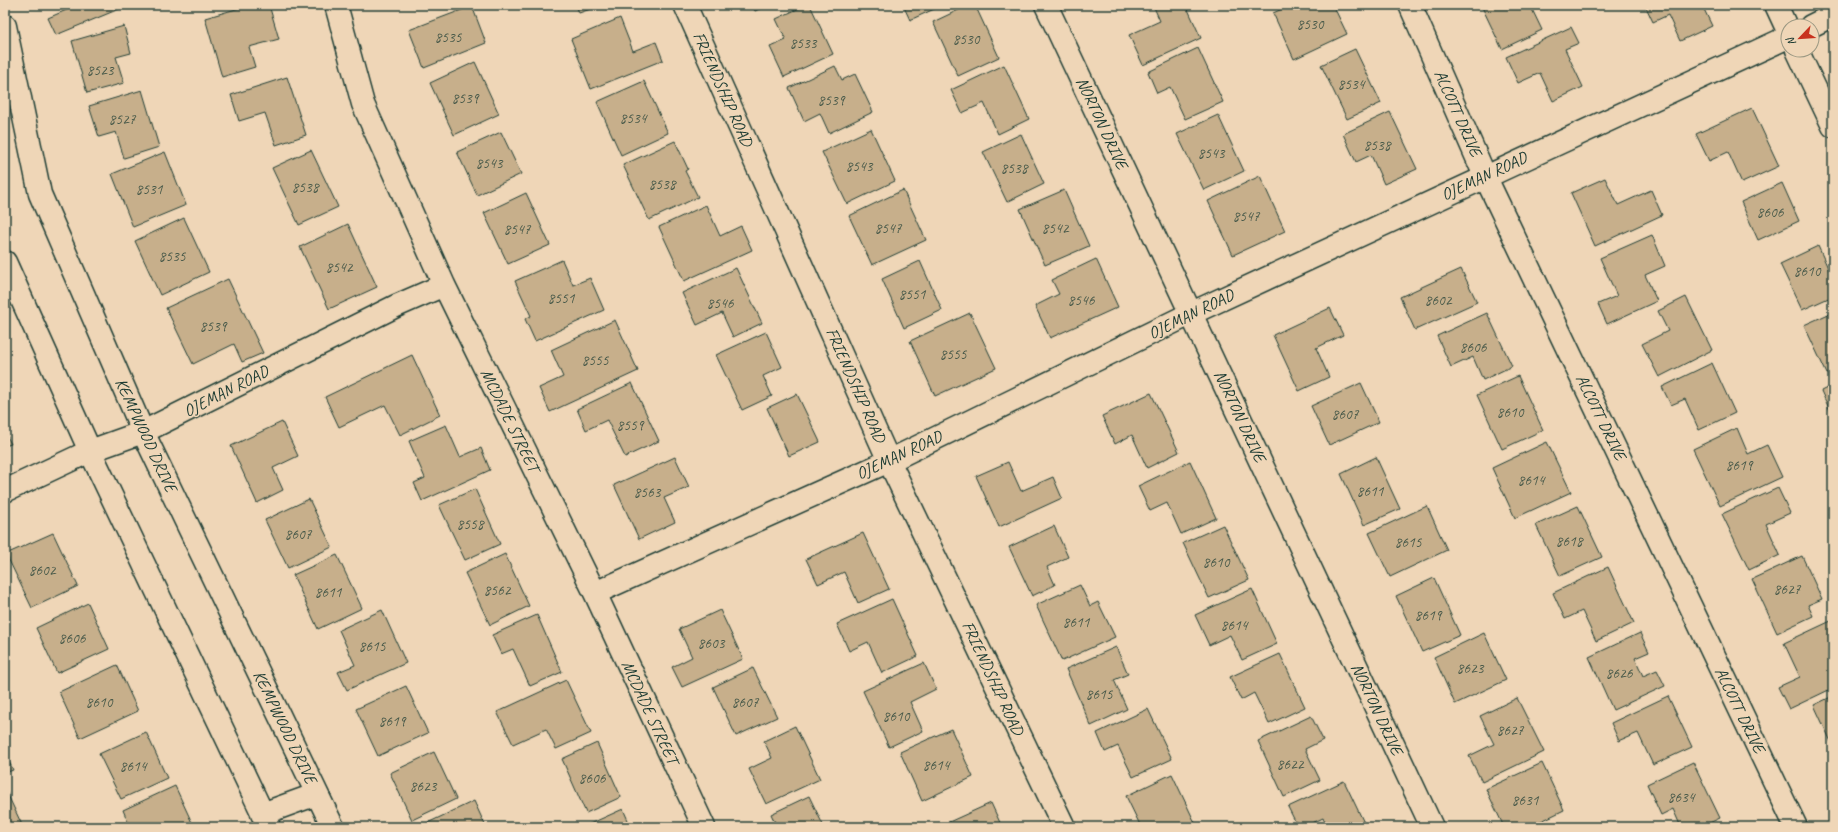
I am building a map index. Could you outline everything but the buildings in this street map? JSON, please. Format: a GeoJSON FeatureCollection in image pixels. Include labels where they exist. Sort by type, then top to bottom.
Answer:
{"type":"FeatureCollection","features":[{"type":"Feature","properties":{"kind":"street","name":"MCDADE STREET"},"geometry":{"type":"LineString","coordinates":[[336,5],[363,104],[444,285],[595,593],[704,827]]}},
{"type":"Feature","properties":{"kind":"street","name":"FRIENDSHIP ROAD"},"geometry":{"type":"LineString","coordinates":[[685,5],[890,460],[1064,827]]}},
{"type":"Feature","properties":{"kind":"street","name":"NORTON DRIVE"},"geometry":{"type":"LineString","coordinates":[[1046,5],[1192,312],[1432,827]]}},
{"type":"Feature","properties":{"kind":"street","name":"ALCOTT DRIVE"},"geometry":{"type":"LineString","coordinates":[[1410,5],[1485,176],[1796,827]]}},
{"type":"Feature","properties":{"kind":"street"},"geometry":{"type":"LineString","coordinates":[[1776,5],[1782,18]]}},
{"type":"Feature","properties":{"kind":"street"},"geometry":{"type":"LineString","coordinates":[[1820,22],[1833,15]]}},
{"type":"Feature","properties":{"kind":"street","name":"KEMPWOOD DRIVE"},"geometry":{"type":"LineString","coordinates":[[5,26],[8,58],[40,194],[143,432],[333,827]]}},
{"type":"Feature","properties":{"kind":"street","name":"OJEMAN ROAD"},"geometry":{"type":"LineString","coordinates":[[595,593],[890,460],[1192,312],[1780,41]]}},
{"type":"Feature","properties":{"kind":"street"},"geometry":{"type":"LineString","coordinates":[[1801,58],[1833,126]]}},
{"type":"Feature","properties":{"kind":"street"},"geometry":{"type":"LineString","coordinates":[[5,262],[90,451],[266,820],[317,794]]}},
{"type":"Feature","properties":{"kind":"street","name":"OJEMAN ROAD"},"geometry":{"type":"LineString","coordinates":[[5,491],[90,451],[143,432],[396,306],[444,285]]}}]}
